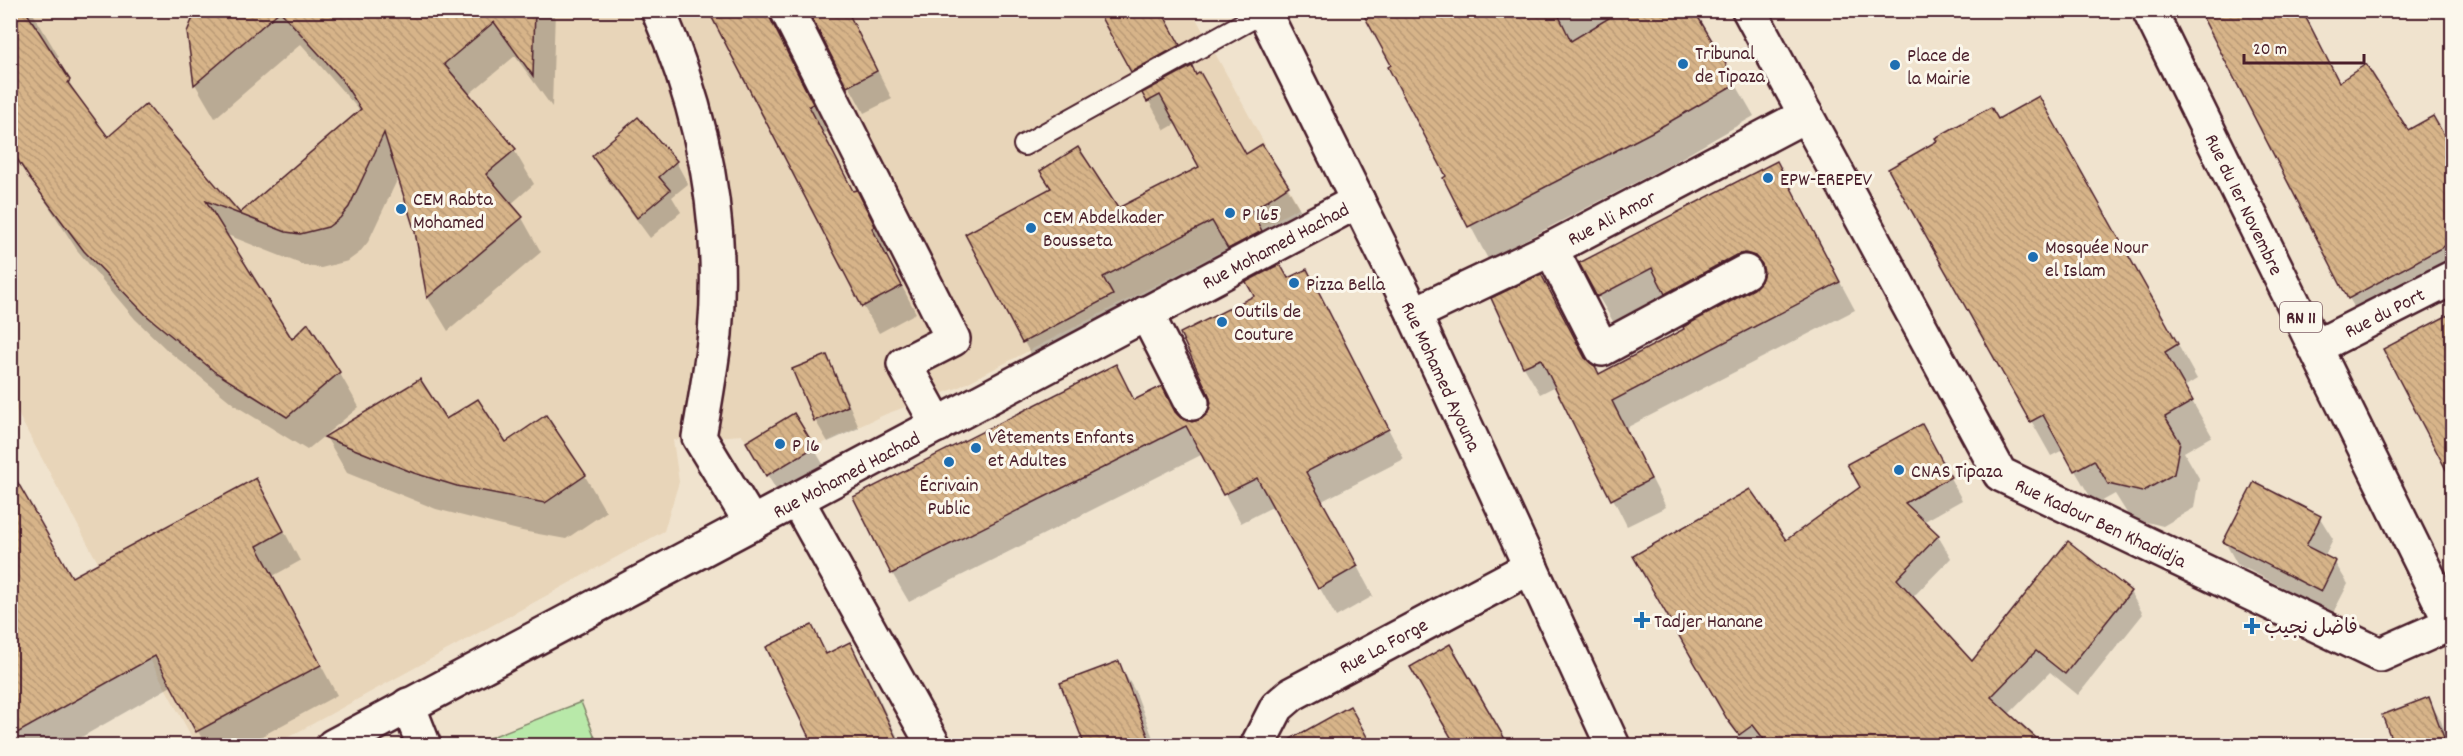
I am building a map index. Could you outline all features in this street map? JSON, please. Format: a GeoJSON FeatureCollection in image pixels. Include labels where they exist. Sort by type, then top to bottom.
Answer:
{"type":"FeatureCollection","features":[{"type":"Feature","properties":{"kind":"street"},"geometry":{"type":"LineString","coordinates":[[658,10],[688,84],[714,207],[717,249],[715,333],[699,437],[752,524]]}},
{"type":"Feature","properties":{"kind":"street"},"geometry":{"type":"LineString","coordinates":[[787,10],[953,339],[904,364],[938,425]]}},
{"type":"Feature","properties":{"kind":"street","name":"Rue Kadour Ben Khadidja"},"geometry":{"type":"LineString","coordinates":[[1749,10],[2000,474],[2380,655],[2452,624]]}},
{"type":"Feature","properties":{"kind":"street","name":"Rue du 1er Novembre"},"geometry":{"type":"LineString","coordinates":[[2149,10],[2452,624]]}},
{"type":"Feature","properties":{"kind":"street","name":"Rue Mohamed Ayouna"},"geometry":{"type":"LineString","coordinates":[[1264,11],[1414,314],[1613,746]]}},
{"type":"Feature","properties":{"kind":"street","name":"Rue Ali Amor"},"geometry":{"type":"LineString","coordinates":[[1414,314],[1551,249],[1806,115]]}},
{"type":"Feature","properties":{"kind":"street","name":"Rue Mohamed Hachad"},"geometry":{"type":"LineString","coordinates":[[333,746],[1358,201]]}},
{"type":"Feature","properties":{"kind":"street"},"geometry":{"type":"LineString","coordinates":[[1551,249],[1602,349],[1745,272]]}},
{"type":"Feature","properties":{"kind":"street","name":"Rue du Port"},"geometry":{"type":"LineString","coordinates":[[2316,347],[2452,278]]}},
{"type":"Feature","properties":{"kind":"street"},"geometry":{"type":"LineString","coordinates":[[1146,314],[1192,404]]}},
{"type":"Feature","properties":{"kind":"street"},"geometry":{"type":"LineString","coordinates":[[797,500],[934,746]]}},
{"type":"Feature","properties":{"kind":"street","name":"Rue La Forge"},"geometry":{"type":"LineString","coordinates":[[1257,746],[1277,707],[1292,694],[1531,567]]}},
{"type":"Feature","properties":{"kind":"street"},"geometry":{"type":"LineString","coordinates":[[408,705],[424,746]]}},
{"type":"Feature","properties":{"kind":"lane"},"geometry":{"type":"LineString","coordinates":[[1024,145],[1264,11]]}},
{"type":"Feature","properties":{"kind":"shaded area","name":"CEM Rabta Mohamed"},"geometry":{"type":"Polygon","coordinates":[[[10,11],[1192,11],[1299,207],[1227,248],[957,388],[886,414],[815,447],[766,476],[742,435],[673,440],[679,482],[664,531],[274,745],[196,745],[11,401],[10,11]]]}},
{"type":"Feature","properties":{"kind":"green space"},"geometry":{"type":"Polygon","coordinates":[[[581,702],[598,745],[471,745],[581,702]]]}},
{"type":"Feature","properties":{"kind":"building"},"geometry":{"type":"Polygon","coordinates":[[[10,10],[25,10],[70,80],[68,83],[108,137],[146,104],[240,213],[361,109],[340,77],[280,11],[194,85],[187,32],[192,20],[203,10],[535,10],[533,76],[494,22],[444,64],[516,149],[486,174],[523,217],[427,298],[415,232],[384,133],[349,207],[328,227],[300,234],[286,232],[206,201],[292,339],[308,323],[340,372],[287,417],[215,372],[146,315],[84,251],[30,179],[10,148],[10,10]]]}},
{"type":"Feature","properties":{"kind":"building"},"geometry":{"type":"Polygon","coordinates":[[[708,10],[769,10],[770,18],[813,104],[809,106],[853,191],[857,190],[875,226],[872,228],[902,286],[862,307],[708,10]]]}},
{"type":"Feature","properties":{"kind":"building"},"geometry":{"type":"Polygon","coordinates":[[[808,10],[847,10],[877,71],[847,87],[808,10]]]}},
{"type":"Feature","properties":{"kind":"building"},"geometry":{"type":"Polygon","coordinates":[[[1097,10],[1161,10],[1180,45],[1131,72],[1097,10]]]}},
{"type":"Feature","properties":{"kind":"building"},"geometry":{"type":"Polygon","coordinates":[[[1361,10],[1556,10],[1571,41],[1622,10],[1694,10],[1737,83],[1652,132],[1468,227],[1443,178],[1446,176],[1388,67],[1391,65],[1361,10]]]}},
{"type":"Feature","properties":{"kind":"building"},"geometry":{"type":"Polygon","coordinates":[[[2199,10],[2302,10],[2339,82],[2366,64],[2408,130],[2433,116],[2452,149],[2452,242],[2348,299],[2199,10]]]}},
{"type":"Feature","properties":{"kind":"building"},"geometry":{"type":"Polygon","coordinates":[[[1192,66],[1196,75],[1200,72],[1246,154],[1262,144],[1289,186],[1251,211],[1262,231],[1228,249],[1212,221],[1103,277],[1113,295],[1022,343],[965,234],[1051,188],[1040,171],[1078,147],[1118,208],[1199,167],[1160,95],[1147,102],[1142,93],[1192,66]]]}},
{"type":"Feature","properties":{"kind":"building","name":"Mosquée Nour el Islam"},"geometry":{"type":"Polygon","coordinates":[[[2039,96],[2178,344],[2165,352],[2193,401],[2165,417],[2180,442],[2174,474],[2142,492],[2108,484],[2094,460],[2074,471],[2043,415],[2030,422],[1888,169],[1937,141],[1935,138],[1991,107],[1998,119],[2039,96]]]}},
{"type":"Feature","properties":{"kind":"building"},"geometry":{"type":"Polygon","coordinates":[[[638,117],[677,161],[659,177],[670,190],[637,218],[592,156],[638,117]]]}},
{"type":"Feature","properties":{"kind":"building"},"geometry":{"type":"Polygon","coordinates":[[[1777,161],[1840,282],[1612,401],[1651,479],[1611,500],[1541,359],[1523,367],[1491,298],[1541,274],[1585,358],[1595,366],[1599,374],[1754,289],[1761,281],[1764,272],[1762,264],[1755,256],[1745,253],[1736,255],[1665,294],[1652,268],[1597,297],[1579,263],[1777,161]]]}},
{"type":"Feature","properties":{"kind":"building"},"geometry":{"type":"Polygon","coordinates":[[[1280,264],[1288,278],[1307,269],[1389,429],[1306,472],[1358,566],[1318,589],[1257,478],[1223,495],[1186,426],[891,574],[853,497],[1116,364],[1134,400],[1162,386],[1175,412],[1181,418],[1192,422],[1201,419],[1208,413],[1211,403],[1180,333],[1254,296],[1246,282],[1280,264]]]}},
{"type":"Feature","properties":{"kind":"building"},"geometry":{"type":"Polygon","coordinates":[[[2452,313],[2452,481],[2383,349],[2452,313]]]}},
{"type":"Feature","properties":{"kind":"building"},"geometry":{"type":"Polygon","coordinates":[[[827,355],[848,406],[814,421],[792,369],[827,355]]]}},
{"type":"Feature","properties":{"kind":"building"},"geometry":{"type":"Polygon","coordinates":[[[420,379],[446,419],[478,399],[506,442],[546,415],[586,475],[545,503],[457,486],[414,473],[324,437],[420,379]]]}},
{"type":"Feature","properties":{"kind":"building","name":"P 16"},"geometry":{"type":"Polygon","coordinates":[[[794,413],[815,447],[766,476],[746,442],[794,413]]]}},
{"type":"Feature","properties":{"kind":"building"},"geometry":{"type":"Polygon","coordinates":[[[1922,424],[1951,477],[1905,503],[1939,535],[1897,579],[1972,661],[2068,541],[2131,591],[2065,674],[2036,651],[1991,697],[2045,746],[1769,746],[1753,725],[1739,735],[1727,719],[1633,556],[1750,489],[1786,540],[1860,487],[1847,464],[1922,424]]]}},
{"type":"Feature","properties":{"kind":"building"},"geometry":{"type":"Polygon","coordinates":[[[10,469],[72,577],[256,478],[284,531],[257,546],[321,665],[196,732],[155,656],[10,737],[10,469]]]}},
{"type":"Feature","properties":{"kind":"building"},"geometry":{"type":"Polygon","coordinates":[[[2254,482],[2321,516],[2306,546],[2336,561],[2321,592],[2223,542],[2254,482]]]}},
{"type":"Feature","properties":{"kind":"building"},"geometry":{"type":"Polygon","coordinates":[[[812,625],[826,654],[850,642],[900,746],[813,746],[766,647],[812,625]]]}},
{"type":"Feature","properties":{"kind":"building"},"geometry":{"type":"Polygon","coordinates":[[[1450,644],[1509,746],[1456,746],[1410,667],[1450,644]]]}},
{"type":"Feature","properties":{"kind":"building"},"geometry":{"type":"Polygon","coordinates":[[[1119,661],[1152,746],[1085,746],[1060,683],[1119,661]]]}},
{"type":"Feature","properties":{"kind":"building"},"geometry":{"type":"Polygon","coordinates":[[[2429,697],[2447,746],[2394,746],[2382,715],[2429,697]]]}},
{"type":"Feature","properties":{"kind":"building"},"geometry":{"type":"Polygon","coordinates":[[[1350,706],[1372,746],[1278,746],[1350,706]]]}},
{"type":"Feature","properties":{"kind":"place","name":"Tribunal de Tipaza"},"geometry":{"type":"Point","coordinates":[1683,64]}},
{"type":"Feature","properties":{"kind":"place","name":"Place de la Mairie"},"geometry":{"type":"Point","coordinates":[1895,65]}},
{"type":"Feature","properties":{"kind":"place","name":"EPW-EREPEV"},"geometry":{"type":"Point","coordinates":[1768,178]}},
{"type":"Feature","properties":{"kind":"place","name":"CEM Rabta Mohamed"},"geometry":{"type":"Point","coordinates":[401,209]}},
{"type":"Feature","properties":{"kind":"place","name":"P 165"},"geometry":{"type":"Point","coordinates":[1230,213]}},
{"type":"Feature","properties":{"kind":"place","name":"CEM Abdelkader Bousseta"},"geometry":{"type":"Point","coordinates":[1031,228]}},
{"type":"Feature","properties":{"kind":"place","name":"Mosquée Nour el Islam"},"geometry":{"type":"Point","coordinates":[2033,257]}},
{"type":"Feature","properties":{"kind":"place","name":"Pizza Bella"},"geometry":{"type":"Point","coordinates":[1294,283]}},
{"type":"Feature","properties":{"kind":"place","name":"Outils de Couture"},"geometry":{"type":"Point","coordinates":[1222,322]}},
{"type":"Feature","properties":{"kind":"place","name":"P 16"},"geometry":{"type":"Point","coordinates":[780,444]}},
{"type":"Feature","properties":{"kind":"place","name":"Vêtements Enfants et Adultes"},"geometry":{"type":"Point","coordinates":[976,448]}},
{"type":"Feature","properties":{"kind":"place","name":"Écrivain Public"},"geometry":{"type":"Point","coordinates":[949,462]}},
{"type":"Feature","properties":{"kind":"place","name":"CNAS Tipaza"},"geometry":{"type":"Point","coordinates":[1899,470]}},
{"type":"Feature","properties":{"kind":"place","name":"Tadjer Hanane"},"geometry":{"type":"Point","coordinates":[1642,620]}},
{"type":"Feature","properties":{"kind":"place","name":"فاضل نجيب"},"geometry":{"type":"Point","coordinates":[2252,626]}}]}
